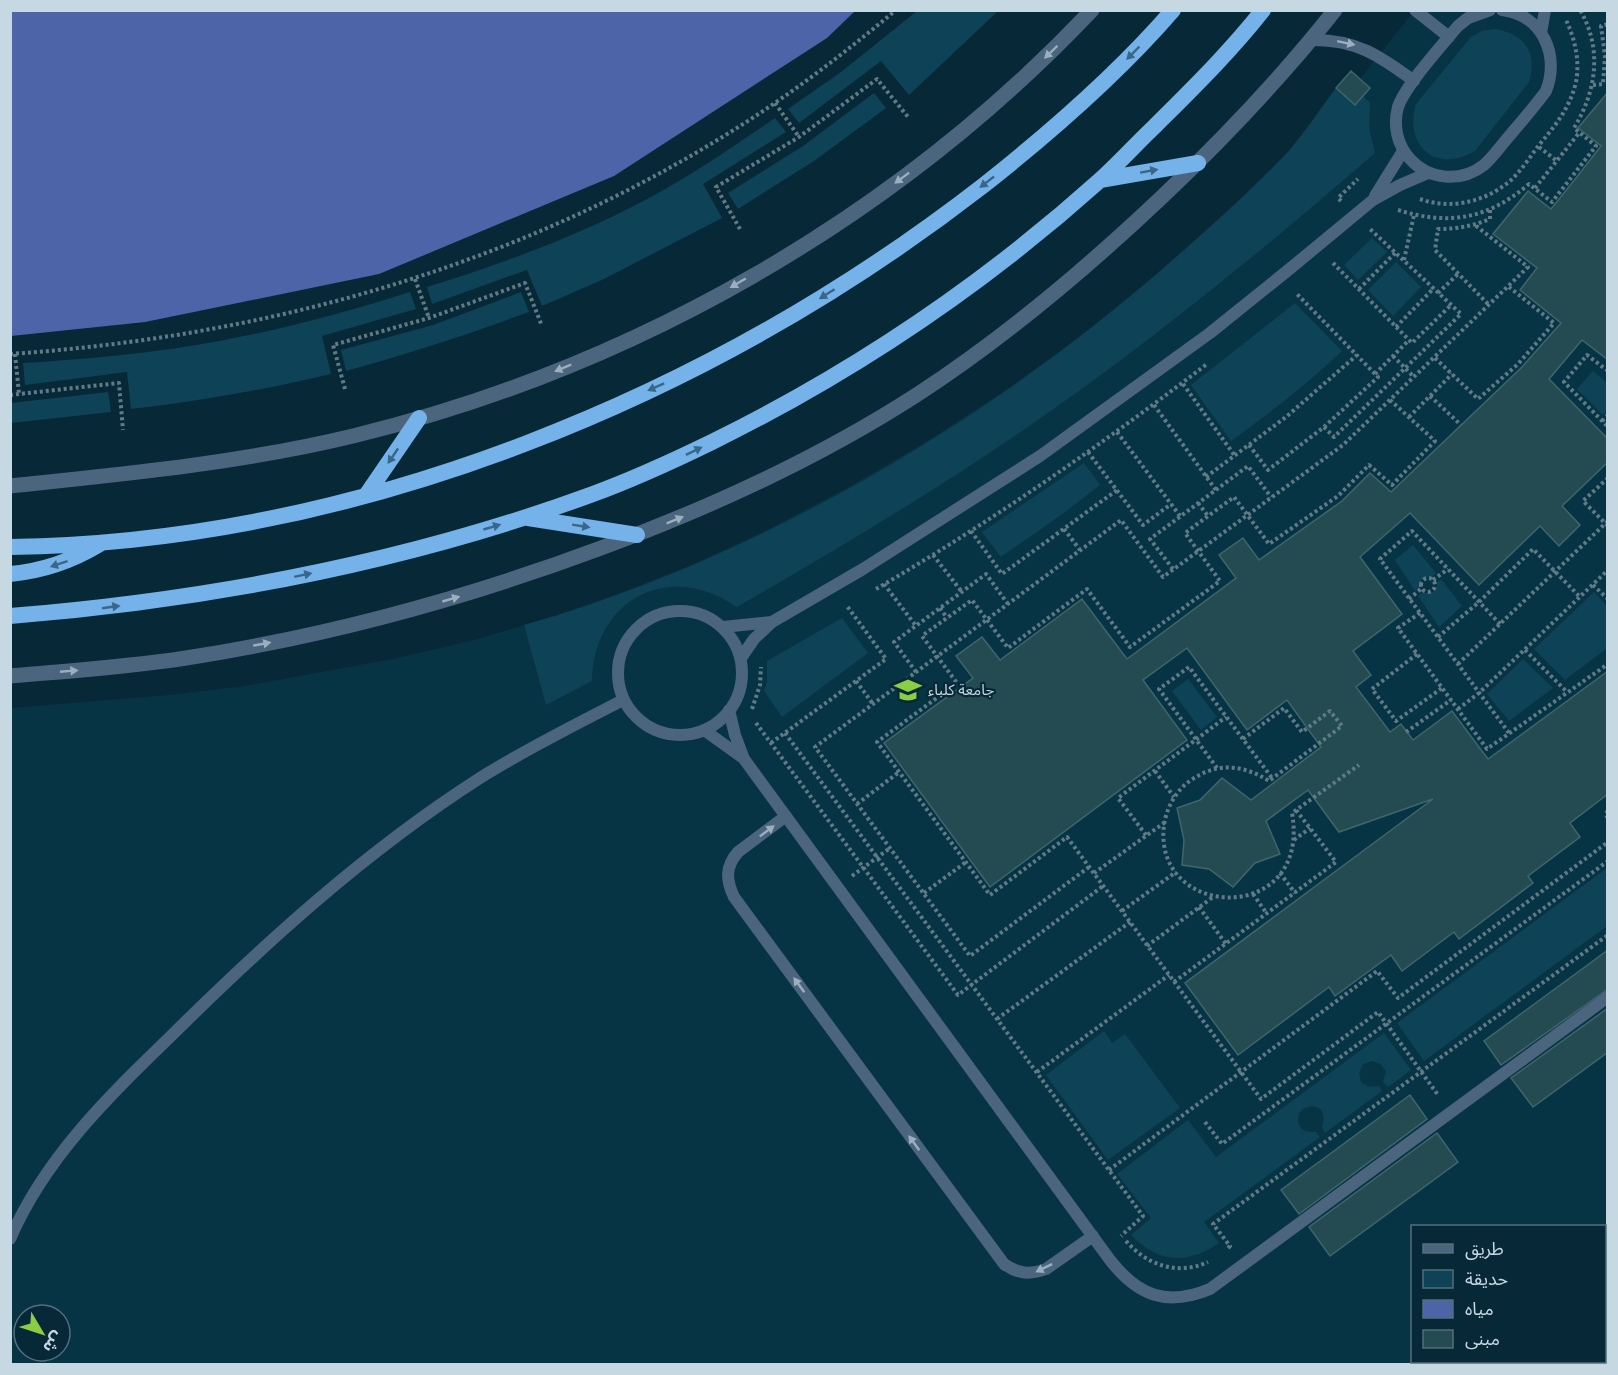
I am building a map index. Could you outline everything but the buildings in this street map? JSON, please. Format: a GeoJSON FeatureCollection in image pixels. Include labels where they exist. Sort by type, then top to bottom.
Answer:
{"type":"FeatureCollection","features":[{"type":"Feature","properties":{"kind":"highway"},"geometry":{"type":"LineString","coordinates":[[10,548],[103,542],[183,533],[262,519],[367,494],[478,461],[584,419],[668,381],[741,344],[811,304],[880,260],[947,213],[1012,163],[1108,77],[1173,10]]}},
{"type":"Feature","properties":{"kind":"highway"},"geometry":{"type":"LineString","coordinates":[[10,616],[88,610],[260,584],[429,545],[595,494],[743,427],[815,388],[884,346],[951,300],[1016,251],[1100,180],[1209,73],[1263,10]]}},
{"type":"Feature","properties":{"kind":"highway"},"geometry":{"type":"LineString","coordinates":[[1100,180],[1198,163]]}},
{"type":"Feature","properties":{"kind":"highway"},"geometry":{"type":"LineString","coordinates":[[367,494],[419,418]]}},
{"type":"Feature","properties":{"kind":"highway"},"geometry":{"type":"LineString","coordinates":[[524,517],[637,535]]}},
{"type":"Feature","properties":{"kind":"highway"},"geometry":{"type":"LineString","coordinates":[[10,574],[51,567],[103,542]]}},
{"type":"Feature","properties":{"kind":"street"},"geometry":{"type":"LineString","coordinates":[[10,486],[102,477],[277,452],[353,435],[419,418],[492,395],[604,351],[662,324],[775,262],[901,180],[1013,88],[1092,10]]}},
{"type":"Feature","properties":{"kind":"street"},"geometry":{"type":"LineString","coordinates":[[10,676],[186,658],[278,642],[370,621],[538,571],[637,535],[781,472],[850,435],[917,394],[982,350],[1045,303],[1104,252],[1198,163],[1251,109],[1335,10]]}},
{"type":"Feature","properties":{"kind":"lane"},"geometry":{"type":"LineString","coordinates":[[1415,10],[1449,37]]}},
{"type":"Feature","properties":{"kind":"lane"},"geometry":{"type":"LineString","coordinates":[[1490,10],[1468,18],[1449,37],[1403,97],[1396,119],[1396,130],[1403,151],[1419,168],[1428,173],[1451,177],[1474,171],[1493,156],[1539,101],[1550,80],[1552,67],[1548,44],[1542,33],[1521,12],[1502,10]]}},
{"type":"Feature","properties":{"kind":"lane"},"geometry":{"type":"LineString","coordinates":[[1542,33],[1545,10]]}},
{"type":"Feature","properties":{"kind":"lane"},"geometry":{"type":"LineString","coordinates":[[1311,40],[1339,41],[1366,49],[1414,81]]}},
{"type":"Feature","properties":{"kind":"lane"},"geometry":{"type":"LineString","coordinates":[[1373,200],[1403,151]]}},
{"type":"Feature","properties":{"kind":"lane"},"geometry":{"type":"LineString","coordinates":[[741,658],[754,639],[772,622],[863,569],[1040,456],[1210,333],[1373,200],[1400,184],[1428,173]]}},
{"type":"Feature","properties":{"kind":"lane"},"geometry":{"type":"LineString","coordinates":[[680,610],[703,615],[723,627],[741,658],[741,685],[736,698],[729,710],[704,730],[691,734],[664,733],[640,721],[623,700],[617,669],[620,654],[637,627],[664,612],[680,610]]}},
{"type":"Feature","properties":{"kind":"lane"},"geometry":{"type":"LineString","coordinates":[[723,627],[772,622]]}},
{"type":"Feature","properties":{"kind":"lane"},"geometry":{"type":"LineString","coordinates":[[10,1239],[50,1168],[102,1103],[239,968],[301,913],[431,811],[480,778],[623,700]]}},
{"type":"Feature","properties":{"kind":"lane"},"geometry":{"type":"LineString","coordinates":[[729,710],[744,759],[1120,1273],[1133,1284],[1162,1297],[1179,1298],[1210,1289],[1608,997]]}},
{"type":"Feature","properties":{"kind":"lane"},"geometry":{"type":"LineString","coordinates":[[704,730],[744,759]]}},
{"type":"Feature","properties":{"kind":"lane"},"geometry":{"type":"LineString","coordinates":[[786,816],[738,852],[727,868],[730,888],[755,925],[1004,1264],[1020,1273],[1038,1272],[1046,1269],[1093,1236]]}},
{"type":"Feature","properties":{"kind":"path"},"geometry":{"type":"LineString","coordinates":[[19,394],[13,354],[99,346],[246,323],[317,307],[415,279],[525,239],[657,176],[720,139],[840,56],[896,10]]}},
{"type":"Feature","properties":{"kind":"path"},"geometry":{"type":"LineString","coordinates":[[1402,202],[1394,208],[1414,215],[1443,219],[1459,218],[1490,210],[1504,203],[1529,184],[1552,202],[1596,146],[1574,129],[1589,100],[1593,85],[1595,53],[1592,37],[1581,11]]}},
{"type":"Feature","properties":{"kind":"path"},"geometry":{"type":"LineString","coordinates":[[1418,198],[1444,204],[1462,204],[1480,199],[1511,180],[1539,146],[1563,114],[1571,99],[1576,81],[1575,46],[1563,13]]}},
{"type":"Feature","properties":{"kind":"path"},"geometry":{"type":"LineString","coordinates":[[1593,85],[1603,84],[1606,72],[1601,26],[1608,24]]}},
{"type":"Feature","properties":{"kind":"path"},"geometry":{"type":"LineString","coordinates":[[740,229],[716,187],[800,136],[877,79],[908,117]]}},
{"type":"Feature","properties":{"kind":"path"},"geometry":{"type":"LineString","coordinates":[[775,103],[800,136]]}},
{"type":"Feature","properties":{"kind":"path"},"geometry":{"type":"LineString","coordinates":[[1535,188],[1579,133]]}},
{"type":"Feature","properties":{"kind":"path"},"geometry":{"type":"LineString","coordinates":[[1539,146],[1557,161]]}},
{"type":"Feature","properties":{"kind":"path"},"geometry":{"type":"LineString","coordinates":[[1490,210],[1490,219],[1475,225],[1438,229],[1435,250],[1490,306]]}},
{"type":"Feature","properties":{"kind":"path"},"geometry":{"type":"LineString","coordinates":[[1404,260],[1414,215]]}},
{"type":"Feature","properties":{"kind":"path"},"geometry":{"type":"LineString","coordinates":[[1364,236],[1379,222]]}},
{"type":"Feature","properties":{"kind":"path"},"geometry":{"type":"LineString","coordinates":[[1089,867],[970,956],[816,747],[1121,520],[1163,577],[1342,445],[1490,306],[1528,267],[1475,225]]}},
{"type":"Feature","properties":{"kind":"path"},"geometry":{"type":"LineString","coordinates":[[1359,289],[1395,253]]}},
{"type":"Feature","properties":{"kind":"path"},"geometry":{"type":"LineString","coordinates":[[1324,270],[1341,256]]}},
{"type":"Feature","properties":{"kind":"path"},"geometry":{"type":"LineString","coordinates":[[1333,263],[1412,343],[1451,305]]}},
{"type":"Feature","properties":{"kind":"path"},"geometry":{"type":"LineString","coordinates":[[1438,293],[1458,274]]}},
{"type":"Feature","properties":{"kind":"path"},"geometry":{"type":"LineString","coordinates":[[415,279],[429,318]]}},
{"type":"Feature","properties":{"kind":"path"},"geometry":{"type":"LineString","coordinates":[[345,389],[333,345],[429,318],[525,284],[542,326]]}},
{"type":"Feature","properties":{"kind":"path"},"geometry":{"type":"LineString","coordinates":[[1435,358],[1478,399],[1518,364],[1554,323],[1509,287]]}},
{"type":"Feature","properties":{"kind":"path"},"geometry":{"type":"LineString","coordinates":[[1396,327],[1434,288]]}},
{"type":"Feature","properties":{"kind":"path"},"geometry":{"type":"LineString","coordinates":[[1249,445],[1268,470],[1315,434],[1378,377],[1296,293],[1289,299]]}},
{"type":"Feature","properties":{"kind":"path"},"geometry":{"type":"LineString","coordinates":[[1375,374],[1409,340]]}},
{"type":"Feature","properties":{"kind":"path"},"geometry":{"type":"LineString","coordinates":[[1206,477],[1286,417],[1357,355]]}},
{"type":"Feature","properties":{"kind":"path"},"geometry":{"type":"LineString","coordinates":[[1608,371],[1587,355],[1564,382],[1608,427]]}},
{"type":"Feature","properties":{"kind":"path"},"geometry":{"type":"LineString","coordinates":[[1393,356],[1414,377]]}},
{"type":"Feature","properties":{"kind":"path"},"geometry":{"type":"LineString","coordinates":[[875,590],[971,531],[1088,452],[1214,360]]}},
{"type":"Feature","properties":{"kind":"path"},"geometry":{"type":"LineString","coordinates":[[1409,417],[1452,375]]}},
{"type":"Feature","properties":{"kind":"path"},"geometry":{"type":"LineString","coordinates":[[10,395],[119,383],[123,430]]}},
{"type":"Feature","properties":{"kind":"path"},"geometry":{"type":"LineString","coordinates":[[1183,383],[1236,456]]}},
{"type":"Feature","properties":{"kind":"path"},"geometry":{"type":"LineString","coordinates":[[1430,396],[1461,424]]}},
{"type":"Feature","properties":{"kind":"path"},"geometry":{"type":"LineString","coordinates":[[1390,400],[1435,441],[1392,485],[1370,465],[1338,496],[1269,544],[1234,496],[1185,533],[1220,581],[1130,647],[1087,589],[1008,648],[972,600],[922,636],[957,683],[877,742],[990,895],[1067,837],[1260,1099],[1378,1012],[1451,1112]]}},
{"type":"Feature","properties":{"kind":"path"},"geometry":{"type":"LineString","coordinates":[[1154,405],[1216,490]]}},
{"type":"Feature","properties":{"kind":"path"},"geometry":{"type":"LineString","coordinates":[[1602,421],[1608,415]]}},
{"type":"Feature","properties":{"kind":"path"},"geometry":{"type":"LineString","coordinates":[[1117,432],[1180,516]]}},
{"type":"Feature","properties":{"kind":"path"},"geometry":{"type":"LineString","coordinates":[[1088,452],[1143,525],[1171,504]]}},
{"type":"Feature","properties":{"kind":"path"},"geometry":{"type":"LineString","coordinates":[[1173,569],[1150,539],[1248,466],[1271,497]]}},
{"type":"Feature","properties":{"kind":"path"},"geometry":{"type":"LineString","coordinates":[[1458,664],[1607,523],[1583,501],[1608,478]]}},
{"type":"Feature","properties":{"kind":"path"},"geometry":{"type":"LineString","coordinates":[[971,531],[1002,574],[1117,490]]}},
{"type":"Feature","properties":{"kind":"path"},"geometry":{"type":"LineString","coordinates":[[1198,503],[1208,516]]}},
{"type":"Feature","properties":{"kind":"path"},"geometry":{"type":"LineString","coordinates":[[1064,529],[1080,550]]}},
{"type":"Feature","properties":{"kind":"path"},"geometry":{"type":"LineString","coordinates":[[1500,624],[1412,531],[1380,559],[1509,733]]}},
{"type":"Feature","properties":{"kind":"path"},"geometry":{"type":"LineString","coordinates":[[1438,637],[1479,602],[1533,549],[1580,597]]}},
{"type":"Feature","properties":{"kind":"path"},"geometry":{"type":"LineString","coordinates":[[933,555],[962,592]]}},
{"type":"Feature","properties":{"kind":"path"},"geometry":{"type":"LineString","coordinates":[[1433,580],[1448,569]]}},
{"type":"Feature","properties":{"kind":"path"},"geometry":{"type":"LineString","coordinates":[[1458,709],[1479,693],[1608,570]]}},
{"type":"Feature","properties":{"kind":"path"},"geometry":{"type":"LineString","coordinates":[[916,672],[894,642],[986,574],[1008,604]]}},
{"type":"Feature","properties":{"kind":"path"},"geometry":{"type":"LineString","coordinates":[[1429,578],[1433,580],[1436,585],[1432,592],[1426,592],[1422,588],[1422,581],[1429,578]]}},
{"type":"Feature","properties":{"kind":"path"},"geometry":{"type":"LineString","coordinates":[[884,584],[916,626]]}},
{"type":"Feature","properties":{"kind":"path"},"geometry":{"type":"LineString","coordinates":[[1593,585],[1608,599]]}},
{"type":"Feature","properties":{"kind":"path"},"geometry":{"type":"LineString","coordinates":[[1409,599],[1422,588]]}},
{"type":"Feature","properties":{"kind":"path"},"geometry":{"type":"LineString","coordinates":[[838,611],[857,600]]}},
{"type":"Feature","properties":{"kind":"path"},"geometry":{"type":"LineString","coordinates":[[771,743],[886,658],[848,606]]}},
{"type":"Feature","properties":{"kind":"path"},"geometry":{"type":"LineString","coordinates":[[940,608],[947,618]]}},
{"type":"Feature","properties":{"kind":"path"},"geometry":{"type":"LineString","coordinates":[[1420,613],[1398,628],[1487,749],[1608,664]]}},
{"type":"Feature","properties":{"kind":"path"},"geometry":{"type":"LineString","coordinates":[[1525,650],[1567,692]]}},
{"type":"Feature","properties":{"kind":"path"},"geometry":{"type":"LineString","coordinates":[[1417,654],[1372,689],[1396,721],[1442,688]]}},
{"type":"Feature","properties":{"kind":"path"},"geometry":{"type":"LineString","coordinates":[[749,714],[760,685],[761,662]]}},
{"type":"Feature","properties":{"kind":"path"},"geometry":{"type":"LineString","coordinates":[[1217,768],[1159,689],[1189,667],[1272,778]]}},
{"type":"Feature","properties":{"kind":"path"},"geometry":{"type":"LineString","coordinates":[[856,681],[873,704]]}},
{"type":"Feature","properties":{"kind":"path"},"geometry":{"type":"LineString","coordinates":[[1406,732],[1451,700]]}},
{"type":"Feature","properties":{"kind":"path"},"geometry":{"type":"LineString","coordinates":[[1243,739],[1284,708],[1302,732],[1330,711],[1342,726],[1269,781],[1244,769],[1217,768],[1193,778],[1174,796],[1164,822],[1165,848],[1176,872],[1186,883],[1199,892],[1213,897],[1233,898],[1252,894],[1272,882],[1287,863],[1294,840],[1292,813],[1359,765]]}},
{"type":"Feature","properties":{"kind":"path"},"geometry":{"type":"LineString","coordinates":[[1146,835],[1118,798],[1226,717]]}},
{"type":"Feature","properties":{"kind":"path"},"geometry":{"type":"LineString","coordinates":[[754,721],[958,995],[1104,886]]}},
{"type":"Feature","properties":{"kind":"path"},"geometry":{"type":"LineString","coordinates":[[785,733],[1143,1216],[1120,1235],[1134,1250],[1160,1266],[1190,1268],[1211,1260]]}},
{"type":"Feature","properties":{"kind":"path"},"geometry":{"type":"LineString","coordinates":[[1155,771],[1174,796]]}},
{"type":"Feature","properties":{"kind":"path"},"geometry":{"type":"LineString","coordinates":[[857,804],[899,772]]}},
{"type":"Feature","properties":{"kind":"path"},"geometry":{"type":"LineString","coordinates":[[1174,982],[1336,862],[1296,810]]}},
{"type":"Feature","properties":{"kind":"path"},"geometry":{"type":"LineString","coordinates":[[1608,811],[1605,814],[1608,818]]}},
{"type":"Feature","properties":{"kind":"path"},"geometry":{"type":"LineString","coordinates":[[1094,873],[1164,822]]}},
{"type":"Feature","properties":{"kind":"path"},"geometry":{"type":"LineString","coordinates":[[1294,840],[1310,828]]}},
{"type":"Feature","properties":{"kind":"path"},"geometry":{"type":"LineString","coordinates":[[1109,1170],[1377,971],[1398,998],[1608,842]]}},
{"type":"Feature","properties":{"kind":"path"},"geometry":{"type":"LineString","coordinates":[[837,887],[890,848]]}},
{"type":"Feature","properties":{"kind":"path"},"geometry":{"type":"LineString","coordinates":[[1206,1122],[1222,1144],[1608,861]]}},
{"type":"Feature","properties":{"kind":"path"},"geometry":{"type":"LineString","coordinates":[[924,893],[966,862]]}},
{"type":"Feature","properties":{"kind":"path"},"geometry":{"type":"LineString","coordinates":[[1122,911],[1176,872]]}},
{"type":"Feature","properties":{"kind":"path"},"geometry":{"type":"LineString","coordinates":[[1280,873],[1295,893]]}},
{"type":"Feature","properties":{"kind":"path"},"geometry":{"type":"LineString","coordinates":[[1252,894],[1267,914]]}},
{"type":"Feature","properties":{"kind":"path"},"geometry":{"type":"LineString","coordinates":[[1147,946],[1213,897]]}},
{"type":"Feature","properties":{"kind":"path"},"geometry":{"type":"LineString","coordinates":[[1199,907],[1226,944]]}},
{"type":"Feature","properties":{"kind":"path"},"geometry":{"type":"LineString","coordinates":[[997,1019],[1130,922]]}},
{"type":"Feature","properties":{"kind":"path"},"geometry":{"type":"LineString","coordinates":[[1224,1251],[1230,1246],[1213,1224],[1608,935]]}},
{"type":"Feature","properties":{"kind":"path"},"geometry":{"type":"LineString","coordinates":[[1036,1072],[1169,975]]}},
{"type":"Feature","properties":{"kind":"shaded area","name":"جامعة كلباء"},"geometry":{"type":"Polygon","coordinates":[[[1414,11],[1607,11],[1607,1364],[11,1364],[11,708],[170,695],[245,686],[398,658],[474,640],[549,618],[696,563],[767,530],[849,487],[929,440],[1006,390],[1082,335],[1153,277],[1223,215],[1289,151],[1351,71],[1360,79],[1414,11]]]}},
{"type":"Feature","properties":{"kind":"green space"},"geometry":{"type":"Polygon","coordinates":[[[917,11],[998,11],[909,95],[881,61],[799,123],[788,109],[841,72],[917,11]]]}},
{"type":"Feature","properties":{"kind":"green space"},"geometry":{"type":"Polygon","coordinates":[[[1495,29],[1514,35],[1527,46],[1532,62],[1529,82],[1475,151],[1448,159],[1426,152],[1414,132],[1413,119],[1416,104],[1471,37],[1482,31],[1495,29]]]}},
{"type":"Feature","properties":{"kind":"green space"},"geometry":{"type":"Polygon","coordinates":[[[1336,88],[1355,105],[1363,96],[1370,103],[1369,129],[1375,153],[1290,226],[1158,332],[1068,399],[952,477],[810,565],[737,607],[711,593],[686,587],[662,588],[640,596],[621,609],[606,628],[596,652],[592,681],[546,705],[524,625],[614,596],[702,561],[789,520],[874,474],[956,424],[1035,370],[1111,312],[1183,251],[1288,152],[1336,88]]]}},
{"type":"Feature","properties":{"kind":"green space"},"geometry":{"type":"Polygon","coordinates":[[[874,93],[886,108],[814,161],[738,209],[728,193],[803,146],[874,93]]]}},
{"type":"Feature","properties":{"kind":"green space"},"geometry":{"type":"Polygon","coordinates":[[[775,118],[786,132],[703,184],[722,218],[604,279],[542,306],[527,270],[432,304],[427,287],[520,256],[639,204],[681,180],[775,118]]]}},
{"type":"Feature","properties":{"kind":"green space"},"geometry":{"type":"Polygon","coordinates":[[[1372,238],[1387,252],[1358,280],[1344,265],[1372,238]]]}},
{"type":"Feature","properties":{"kind":"green space"},"geometry":{"type":"Polygon","coordinates":[[[1396,262],[1421,287],[1393,316],[1368,290],[1396,262]]]}},
{"type":"Feature","properties":{"kind":"green space"},"geometry":{"type":"Polygon","coordinates":[[[410,292],[416,309],[322,336],[331,374],[232,394],[131,409],[127,372],[25,385],[23,363],[121,355],[219,341],[315,320],[410,292]]]}},
{"type":"Feature","properties":{"kind":"green space"},"geometry":{"type":"Polygon","coordinates":[[[521,292],[529,312],[346,371],[341,350],[433,325],[521,292]]]}},
{"type":"Feature","properties":{"kind":"green space"},"geometry":{"type":"Polygon","coordinates":[[[1295,303],[1342,351],[1288,398],[1231,441],[1191,385],[1295,303]]]}},
{"type":"Feature","properties":{"kind":"green space"},"geometry":{"type":"Polygon","coordinates":[[[1593,371],[1607,383],[1607,411],[1603,415],[1577,389],[1593,371]]]}},
{"type":"Feature","properties":{"kind":"green space"},"geometry":{"type":"Polygon","coordinates":[[[108,392],[111,412],[11,423],[11,403],[108,392]]]}},
{"type":"Feature","properties":{"kind":"green space"},"geometry":{"type":"Polygon","coordinates":[[[1084,463],[1100,485],[1001,557],[982,532],[1084,463]]]}},
{"type":"Feature","properties":{"kind":"green space"},"geometry":{"type":"Polygon","coordinates":[[[1413,545],[1436,573],[1432,577],[1423,578],[1419,584],[1420,587],[1415,591],[1395,560],[1413,545]]]}},
{"type":"Feature","properties":{"kind":"green space"},"geometry":{"type":"Polygon","coordinates":[[[1441,579],[1462,606],[1439,627],[1418,596],[1423,592],[1433,592],[1437,582],[1441,579]]]}},
{"type":"Feature","properties":{"kind":"green space"},"geometry":{"type":"Polygon","coordinates":[[[1594,592],[1607,606],[1607,648],[1565,680],[1534,649],[1594,592]]]}},
{"type":"Feature","properties":{"kind":"green space"},"geometry":{"type":"Polygon","coordinates":[[[842,618],[868,653],[782,717],[764,691],[767,682],[767,661],[842,618]]]}},
{"type":"Feature","properties":{"kind":"green space"},"geometry":{"type":"Polygon","coordinates":[[[1523,659],[1553,688],[1509,721],[1487,694],[1523,659]]]}},
{"type":"Feature","properties":{"kind":"green space"},"geometry":{"type":"Polygon","coordinates":[[[1188,679],[1217,717],[1201,730],[1172,691],[1188,679]]]}},
{"type":"Feature","properties":{"kind":"green space"},"geometry":{"type":"Polygon","coordinates":[[[1607,868],[1607,926],[1424,1061],[1397,1023],[1607,868]]]}},
{"type":"Feature","properties":{"kind":"green space"},"geometry":{"type":"Polygon","coordinates":[[[1104,1031],[1112,1043],[1125,1034],[1180,1108],[1108,1160],[1046,1075],[1104,1031]]]}},
{"type":"Feature","properties":{"kind":"green space"},"geometry":{"type":"Polygon","coordinates":[[[1384,1033],[1411,1070],[1388,1087],[1383,1082],[1386,1072],[1381,1064],[1372,1061],[1363,1064],[1359,1073],[1361,1082],[1369,1087],[1379,1086],[1382,1091],[1325,1133],[1322,1127],[1324,1117],[1322,1111],[1317,1107],[1305,1108],[1298,1118],[1301,1128],[1316,1132],[1320,1137],[1204,1222],[1219,1243],[1196,1255],[1173,1258],[1152,1251],[1131,1235],[1151,1218],[1117,1174],[1188,1120],[1216,1157],[1384,1033]]]}},
{"type":"Feature","properties":{"kind":"water"},"geometry":{"type":"Polygon","coordinates":[[[11,10],[855,11],[827,38],[614,176],[379,274],[145,322],[11,336],[11,10]]]}},
{"type":"Feature","properties":{"kind":"place","name":"جامعة كلباء"},"geometry":{"type":"Point","coordinates":[908,690]}}]}
